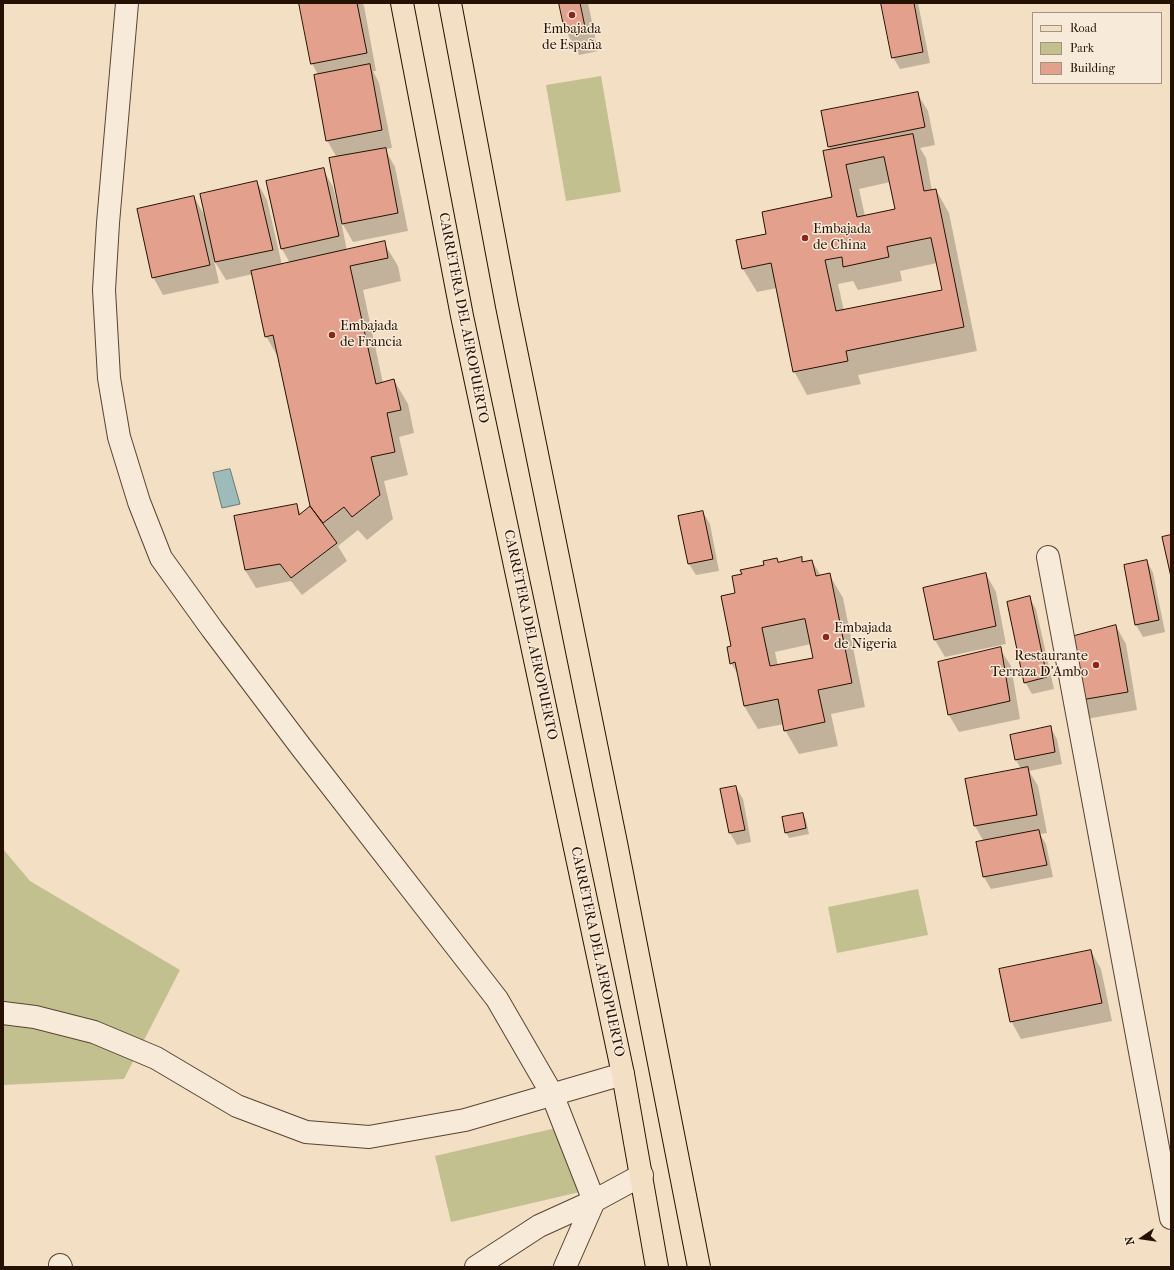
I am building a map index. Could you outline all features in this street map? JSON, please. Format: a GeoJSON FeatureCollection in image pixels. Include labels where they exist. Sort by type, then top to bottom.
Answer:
{"type":"FeatureCollection","features":[{"type":"Feature","properties":{"kind":"main road","name":"CARRETERA DEL AEROPUERTO"},"geometry":{"type":"LineString","coordinates":[[402,3],[462,316],[622,1074],[642,1175],[657,1267]]}},
{"type":"Feature","properties":{"kind":"main road"},"geometry":{"type":"LineString","coordinates":[[450,3],[508,314],[613,827],[699,1267]]}},
{"type":"Feature","properties":{"kind":"street"},"geometry":{"type":"LineString","coordinates":[[127,3],[108,223],[104,290],[108,378],[119,437],[138,502],[161,558],[212,629],[301,747],[497,999],[552,1094],[594,1201],[565,1267]]}},
{"type":"Feature","properties":{"kind":"street"},"geometry":{"type":"LineString","coordinates":[[1048,556],[1171,1218]]}},
{"type":"Feature","properties":{"kind":"street"},"geometry":{"type":"LineString","coordinates":[[3,1014],[34,1017],[94,1032],[156,1058],[237,1106],[306,1132],[369,1137],[466,1120],[622,1074]]}},
{"type":"Feature","properties":{"kind":"street"},"geometry":{"type":"LineString","coordinates":[[476,1267],[540,1226],[594,1201],[642,1175]]}},
{"type":"Feature","properties":{"kind":"green space"},"geometry":{"type":"Polygon","coordinates":[[[601,76],[621,192],[566,201],[546,85],[601,76]]]}},
{"type":"Feature","properties":{"kind":"green space"},"geometry":{"type":"Polygon","coordinates":[[[3,849],[30,881],[180,970],[124,1079],[3,1085],[3,849]]]}},
{"type":"Feature","properties":{"kind":"green space"},"geometry":{"type":"Polygon","coordinates":[[[918,889],[928,935],[837,953],[828,907],[918,889]]]}},
{"type":"Feature","properties":{"kind":"green space"},"geometry":{"type":"Polygon","coordinates":[[[569,1125],[584,1191],[451,1222],[435,1156],[569,1125]]]}},
{"type":"Feature","properties":{"kind":"water"},"geometry":{"type":"Polygon","coordinates":[[[230,469],[240,504],[222,508],[213,473],[230,469]]]}},
{"type":"Feature","properties":{"kind":"building"},"geometry":{"type":"Polygon","coordinates":[[[299,3],[357,3],[367,53],[311,64],[299,3]]]}},
{"type":"Feature","properties":{"kind":"building","name":"Embajada de España"},"geometry":{"type":"Polygon","coordinates":[[[559,3],[580,3],[585,27],[565,31],[559,3]]]}},
{"type":"Feature","properties":{"kind":"building"},"geometry":{"type":"Polygon","coordinates":[[[881,3],[914,3],[923,52],[892,58],[881,3]]]}},
{"type":"Feature","properties":{"kind":"building"},"geometry":{"type":"Polygon","coordinates":[[[370,64],[382,130],[326,141],[314,75],[370,64]]]}},
{"type":"Feature","properties":{"kind":"building"},"geometry":{"type":"Polygon","coordinates":[[[918,92],[925,127],[828,147],[821,111],[918,92]]]}},
{"type":"Feature","properties":{"kind":"building"},"geometry":{"type":"Polygon","coordinates":[[[913,134],[924,191],[936,189],[964,327],[846,351],[848,361],[793,372],[771,263],[742,269],[736,240],[766,234],[762,212],[832,197],[823,151],[913,134]],[[884,157],[846,165],[857,217],[895,209],[884,157]],[[931,238],[887,247],[889,257],[843,267],[842,257],[825,260],[836,311],[942,290],[931,238]]]}},
{"type":"Feature","properties":{"kind":"building"},"geometry":{"type":"Polygon","coordinates":[[[386,148],[398,213],[342,224],[329,158],[386,148]]]}},
{"type":"Feature","properties":{"kind":"building"},"geometry":{"type":"Polygon","coordinates":[[[324,168],[339,236],[281,249],[266,181],[324,168]]]}},
{"type":"Feature","properties":{"kind":"building"},"geometry":{"type":"Polygon","coordinates":[[[257,181],[273,250],[215,262],[200,194],[257,181]]]}},
{"type":"Feature","properties":{"kind":"building"},"geometry":{"type":"Polygon","coordinates":[[[194,196],[210,265],[152,278],[137,209],[194,196]]]}},
{"type":"Feature","properties":{"kind":"building"},"geometry":{"type":"Polygon","coordinates":[[[385,241],[388,258],[350,266],[376,384],[394,379],[401,410],[387,413],[395,452],[371,457],[380,495],[352,517],[344,507],[323,523],[310,506],[273,335],[265,337],[251,271],[385,241]]]}},
{"type":"Feature","properties":{"kind":"building"},"geometry":{"type":"Polygon","coordinates":[[[297,504],[299,515],[310,506],[337,543],[291,578],[280,564],[245,570],[234,516],[297,504]]]}},
{"type":"Feature","properties":{"kind":"building"},"geometry":{"type":"Polygon","coordinates":[[[703,511],[713,559],[688,564],[678,516],[703,511]]]}},
{"type":"Feature","properties":{"kind":"building"},"geometry":{"type":"Polygon","coordinates":[[[1171,535],[1171,577],[1162,537],[1171,535]]]}},
{"type":"Feature","properties":{"kind":"building","name":"Embajada de Nigeria"},"geometry":{"type":"Polygon","coordinates":[[[802,557],[802,562],[812,560],[816,576],[830,573],[852,683],[818,690],[825,722],[784,731],[778,699],[744,706],[735,662],[730,664],[727,647],[731,646],[721,596],[735,593],[732,576],[742,574],[740,570],[764,565],[763,561],[777,558],[778,562],[802,557]],[[805,619],[762,628],[770,666],[813,658],[805,619]]]}},
{"type":"Feature","properties":{"kind":"building"},"geometry":{"type":"Polygon","coordinates":[[[1147,560],[1159,620],[1135,625],[1124,565],[1147,560]]]}},
{"type":"Feature","properties":{"kind":"building"},"geometry":{"type":"Polygon","coordinates":[[[986,573],[996,626],[934,640],[923,588],[986,573]]]}},
{"type":"Feature","properties":{"kind":"building"},"geometry":{"type":"Polygon","coordinates":[[[1030,596],[1047,677],[1024,683],[1007,602],[1030,596]]]}},
{"type":"Feature","properties":{"kind":"building","name":"Restaurante Terraza D'Ambo"},"geometry":{"type":"Polygon","coordinates":[[[1116,625],[1128,692],[1075,701],[1063,639],[1116,625]]]}},
{"type":"Feature","properties":{"kind":"building"},"geometry":{"type":"Polygon","coordinates":[[[1001,647],[1010,701],[948,715],[938,662],[1001,647]]]}},
{"type":"Feature","properties":{"kind":"building"},"geometry":{"type":"Polygon","coordinates":[[[1051,726],[1055,752],[1015,760],[1010,735],[1051,726]]]}},
{"type":"Feature","properties":{"kind":"building"},"geometry":{"type":"Polygon","coordinates":[[[1028,767],[1037,815],[974,826],[965,779],[1028,767]]]}},
{"type":"Feature","properties":{"kind":"building"},"geometry":{"type":"Polygon","coordinates":[[[736,786],[745,830],[729,833],[720,789],[736,786]]]}},
{"type":"Feature","properties":{"kind":"building"},"geometry":{"type":"Polygon","coordinates":[[[803,813],[806,828],[785,833],[782,817],[803,813]]]}},
{"type":"Feature","properties":{"kind":"building"},"geometry":{"type":"Polygon","coordinates":[[[1039,830],[1047,865],[983,877],[976,842],[1039,830]]]}},
{"type":"Feature","properties":{"kind":"building"},"geometry":{"type":"Polygon","coordinates":[[[1091,950],[1102,1003],[1010,1022],[999,969],[1091,950]]]}},
{"type":"Feature","properties":{"kind":"place","name":"Embajada de España"},"geometry":{"type":"Point","coordinates":[572,15]}},
{"type":"Feature","properties":{"kind":"place","name":"Embajada de China"},"geometry":{"type":"Point","coordinates":[805,238]}},
{"type":"Feature","properties":{"kind":"place","name":"Embajada de Francia"},"geometry":{"type":"Point","coordinates":[332,335]}},
{"type":"Feature","properties":{"kind":"place","name":"Embajada de Nigeria"},"geometry":{"type":"Point","coordinates":[826,637]}},
{"type":"Feature","properties":{"kind":"place","name":"Restaurante Terraza D'Ambo"},"geometry":{"type":"Point","coordinates":[1096,665]}}]}
